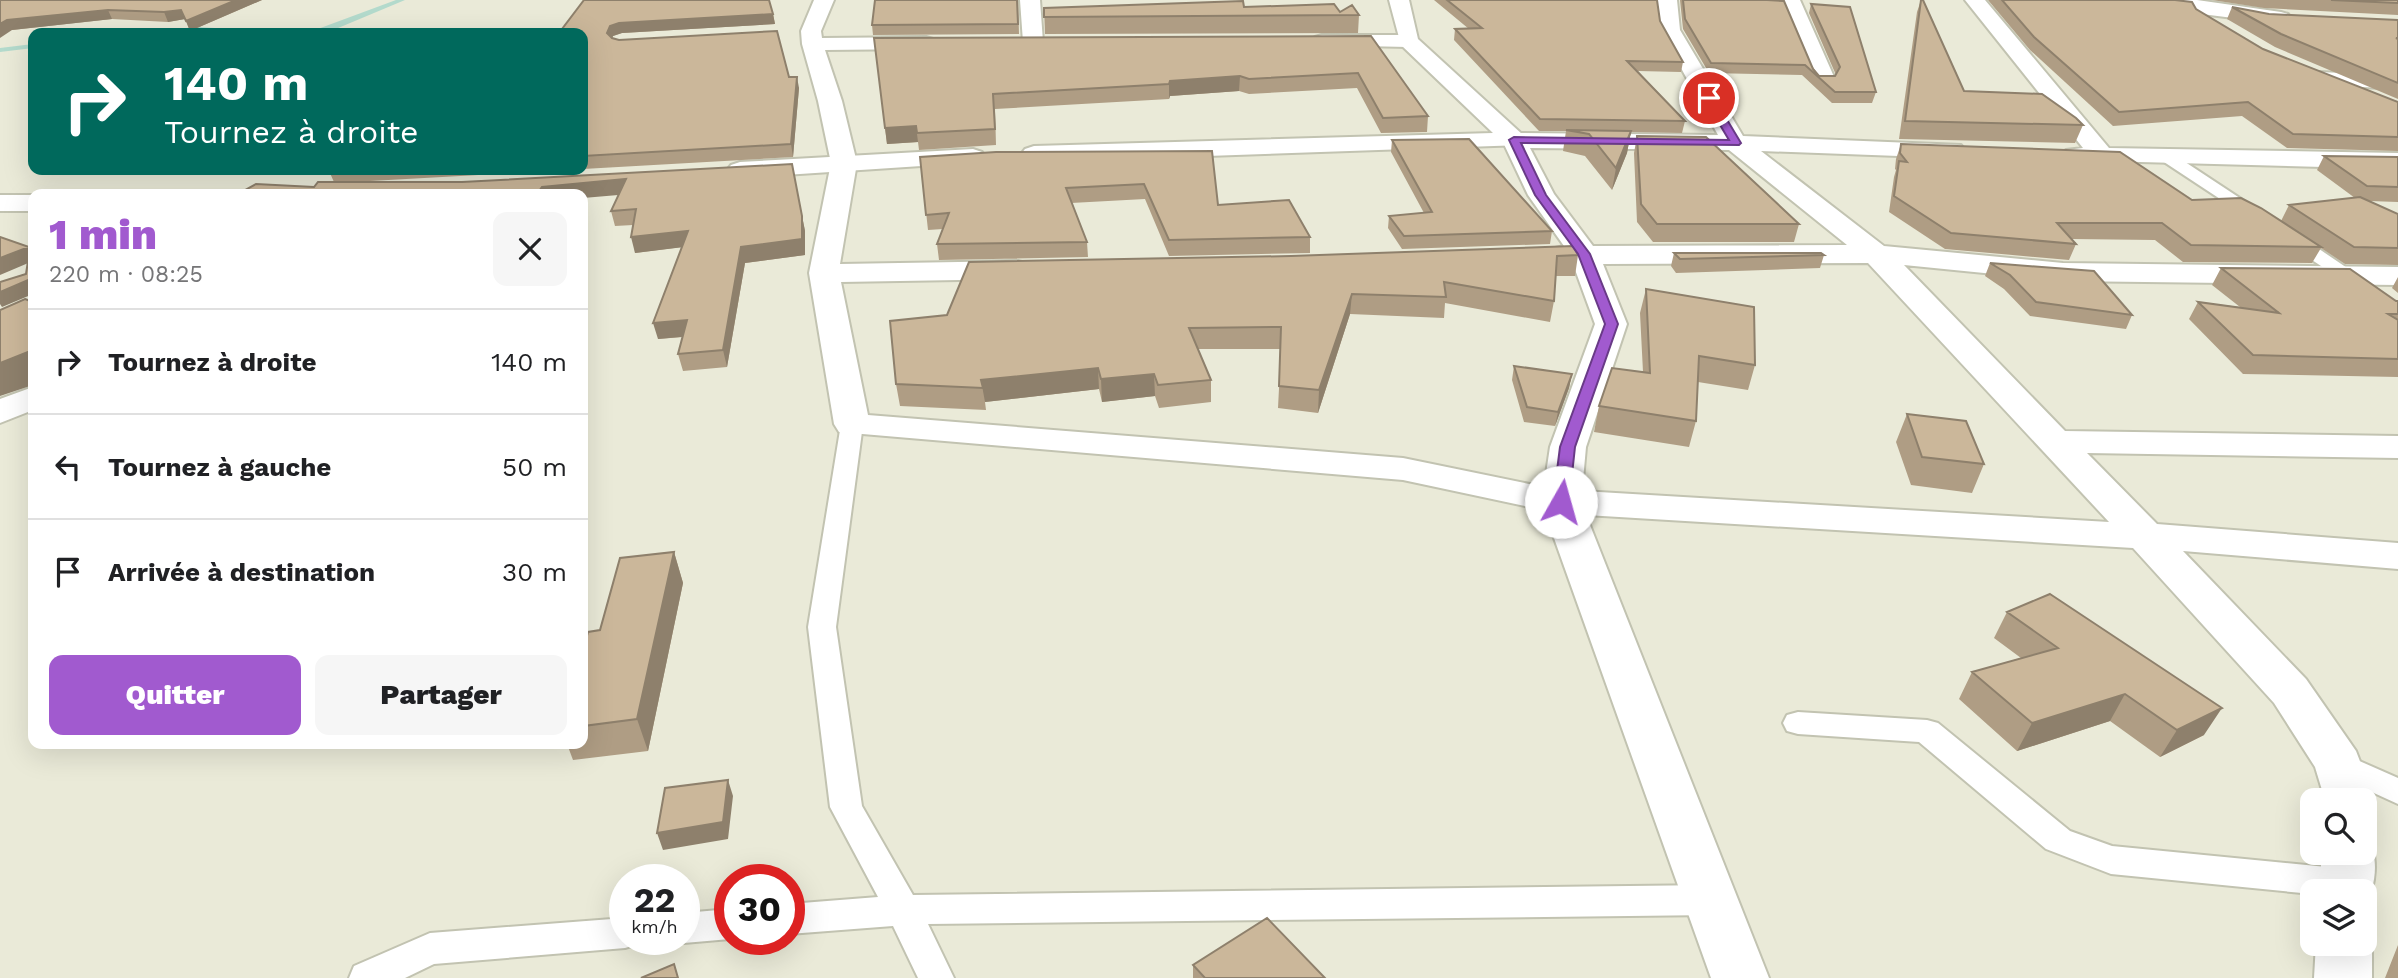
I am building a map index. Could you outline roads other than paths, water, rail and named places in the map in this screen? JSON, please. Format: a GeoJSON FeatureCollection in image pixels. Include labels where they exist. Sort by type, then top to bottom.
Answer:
{"type":"FeatureCollection","features":[{"type":"Feature","properties":{"kind":"street"},"geometry":{"type":"LineString","coordinates":[[824,0],[812,38],[844,163],[824,273],[852,424],[1403,469],[1561,502],[2145,536],[2398,556]]}},
{"type":"Feature","properties":{"kind":"street"},"geometry":{"type":"LineString","coordinates":[[1006,43],[1040,42],[1030,0]]}},
{"type":"Feature","properties":{"kind":"street"},"geometry":{"type":"LineString","coordinates":[[1399,0],[1408,41],[1514,140],[1541,195],[1584,254],[1611,324],[1568,447],[1561,502],[1713,900],[1740,978]]}},
{"type":"Feature","properties":{"kind":"street"},"geometry":{"type":"LineString","coordinates":[[1667,0],[1670,30],[1735,143],[1876,254],[2056,442],[2290,691],[2339,764],[2346,788]]}},
{"type":"Feature","properties":{"kind":"street"},"geometry":{"type":"LineString","coordinates":[[1790,0],[1824,79]]}},
{"type":"Feature","properties":{"kind":"street"},"geometry":{"type":"LineString","coordinates":[[1975,0],[2102,156]]}},
{"type":"Feature","properties":{"kind":"street"},"geometry":{"type":"LineString","coordinates":[[2137,0],[2176,1],[2264,17],[2301,20]]}},
{"type":"Feature","properties":{"kind":"street"},"geometry":{"type":"LineString","coordinates":[[2176,1],[2222,28]]}},
{"type":"Feature","properties":{"kind":"street"},"geometry":{"type":"LineString","coordinates":[[784,32],[812,38],[950,43]]}},
{"type":"Feature","properties":{"kind":"street"},"geometry":{"type":"LineString","coordinates":[[1297,41],[1408,41]]}},
{"type":"Feature","properties":{"kind":"street"},"geometry":{"type":"LineString","coordinates":[[2297,69],[2375,102]]}},
{"type":"Feature","properties":{"kind":"street"},"geometry":{"type":"LineString","coordinates":[[2318,79],[2398,82]]}},
{"type":"Feature","properties":{"kind":"street"},"geometry":{"type":"LineString","coordinates":[[719,171],[1044,153],[1514,140],[1735,143],[1980,151]]}},
{"type":"Feature","properties":{"kind":"street"},"geometry":{"type":"LineString","coordinates":[[2048,154],[2398,161]]}},
{"type":"Feature","properties":{"kind":"street"},"geometry":{"type":"LineString","coordinates":[[0,203],[28,202]]}},
{"type":"Feature","properties":{"kind":"street"},"geometry":{"type":"LineString","coordinates":[[1531,256],[1876,254],[2063,272],[2346,274],[2393,289]]}},
{"type":"Feature","properties":{"kind":"street"},"geometry":{"type":"LineString","coordinates":[[824,273],[1043,269]]}},
{"type":"Feature","properties":{"kind":"street"},"geometry":{"type":"LineString","coordinates":[[0,412],[28,399]]}},
{"type":"Feature","properties":{"kind":"street"},"geometry":{"type":"LineString","coordinates":[[2056,442],[2398,447]]}},
{"type":"Feature","properties":{"kind":"street"},"geometry":{"type":"LineString","coordinates":[[2343,978],[2344,956]]}},
{"type":"Feature","properties":{"kind":"lane"},"geometry":{"type":"LineString","coordinates":[[2167,157],[2346,274]]}},
{"type":"Feature","properties":{"kind":"lane"},"geometry":{"type":"LineString","coordinates":[[852,424],[822,626],[846,807],[903,909],[936,978]]}},
{"type":"Feature","properties":{"kind":"lane"},"geometry":{"type":"LineString","coordinates":[[1798,723],[1927,731],[2058,840],[2111,860],[2347,875]]}},
{"type":"Feature","properties":{"kind":"lane"},"geometry":{"type":"LineString","coordinates":[[2339,764],[2398,792]]}},
{"type":"Feature","properties":{"kind":"lane"},"geometry":{"type":"LineString","coordinates":[[805,918],[903,909],[1713,900]]}},
{"type":"Feature","properties":{"kind":"lane"},"geometry":{"type":"LineString","coordinates":[[367,978],[430,949],[609,934]]}},
{"type":"Feature","properties":{"kind":"waterway"},"geometry":{"type":"LineString","coordinates":[[331,28],[402,0]]}},
{"type":"Feature","properties":{"kind":"waterway"},"geometry":{"type":"LineString","coordinates":[[0,50],[28,47]]}}]}
